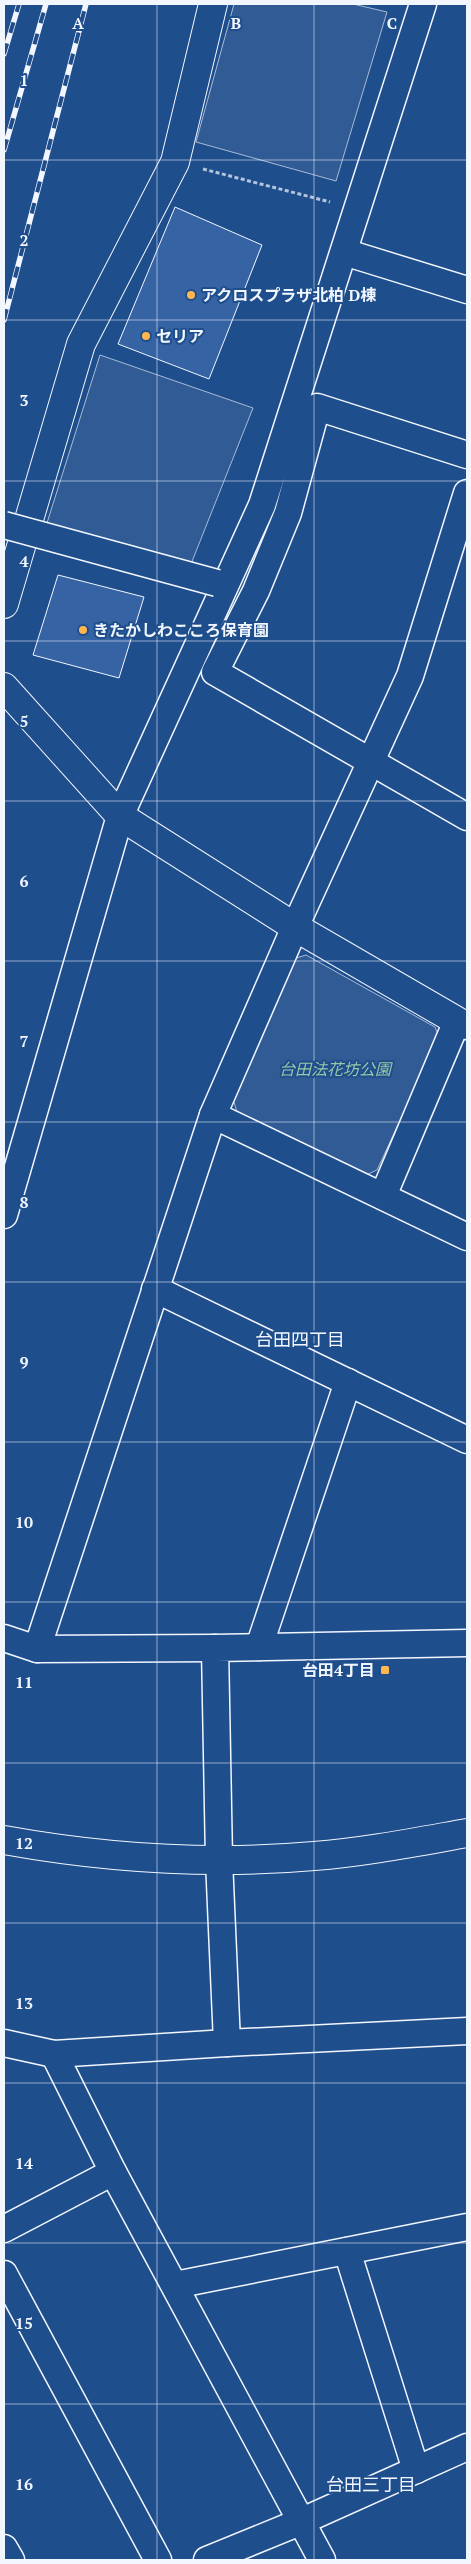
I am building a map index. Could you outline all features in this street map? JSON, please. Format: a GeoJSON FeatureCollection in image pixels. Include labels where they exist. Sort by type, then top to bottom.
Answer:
{"type":"FeatureCollection","features":[{"type":"Feature","properties":{"kind":"street"},"geometry":{"type":"LineString","coordinates":[[4,604],[81,344],[175,162],[213,4]]}},
{"type":"Feature","properties":{"kind":"street"},"geometry":{"type":"LineString","coordinates":[[4,1215],[120,816],[222,584],[262,505],[423,4]]}},
{"type":"Feature","properties":{"kind":"street"},"geometry":{"type":"LineString","coordinates":[[344,252],[467,290]]}},
{"type":"Feature","properties":{"kind":"street"},"geometry":{"type":"LineString","coordinates":[[467,455],[317,407],[288,513],[256,591],[215,672],[467,818]]}},
{"type":"Feature","properties":{"kind":"street"},"geometry":{"type":"LineString","coordinates":[[37,1649],[213,1115],[295,927],[372,764],[410,676],[467,493]]}},
{"type":"Feature","properties":{"kind":"street"},"geometry":{"type":"LineString","coordinates":[[4,525],[222,584]]}},
{"type":"Feature","properties":{"kind":"street"},"geometry":{"type":"LineString","coordinates":[[4,688],[120,816],[295,927],[462,1023],[383,1196]]}},
{"type":"Feature","properties":{"kind":"street"},"geometry":{"type":"LineString","coordinates":[[213,1115],[467,1237]]}},
{"type":"Feature","properties":{"kind":"street"},"geometry":{"type":"LineString","coordinates":[[155,1289],[467,1440]]}},
{"type":"Feature","properties":{"kind":"street"},"geometry":{"type":"LineString","coordinates":[[259,1647],[348,1382]]}},
{"type":"Feature","properties":{"kind":"street"},"geometry":{"type":"LineString","coordinates":[[4,1638],[37,1649],[467,1643]]}},
{"type":"Feature","properties":{"kind":"street"},"geometry":{"type":"LineString","coordinates":[[215,1648],[219,1860],[227,2043]]}},
{"type":"Feature","properties":{"kind":"street"},"geometry":{"type":"LineString","coordinates":[[4,1840],[136,1856],[219,1860],[313,1856],[413,1843],[467,1833]]}},
{"type":"Feature","properties":{"kind":"street"},"geometry":{"type":"LineString","coordinates":[[4,2043],[54,2054],[467,2031]]}},
{"type":"Feature","properties":{"kind":"street"},"geometry":{"type":"LineString","coordinates":[[54,2054],[113,2172],[322,2560]]}},
{"type":"Feature","properties":{"kind":"street"},"geometry":{"type":"LineString","coordinates":[[4,2229],[113,2172]]}},
{"type":"Feature","properties":{"kind":"street"},"geometry":{"type":"LineString","coordinates":[[174,2284],[467,2228]]}},
{"type":"Feature","properties":{"kind":"street"},"geometry":{"type":"LineString","coordinates":[[347,2251],[416,2470]]}},
{"type":"Feature","properties":{"kind":"street"},"geometry":{"type":"LineString","coordinates":[[4,2274],[158,2560]]}},
{"type":"Feature","properties":{"kind":"street"},"geometry":{"type":"LineString","coordinates":[[207,2560],[300,2522],[467,2447]]}},
{"type":"Feature","properties":{"kind":"street"},"geometry":{"type":"LineString","coordinates":[[4,2548],[11,2560]]}},
{"type":"Feature","properties":{"kind":"path"},"geometry":{"type":"LineString","coordinates":[[175,162],[358,209]]}},
{"type":"Feature","properties":{"kind":"shaded area"},"geometry":{"type":"Polygon","coordinates":[[[234,4],[353,4],[387,12],[336,181],[196,142],[234,4]]]}},
{"type":"Feature","properties":{"kind":"shaded area"},"geometry":{"type":"Polygon","coordinates":[[[100,355],[253,408],[191,564],[47,523],[100,355]]]}},
{"type":"Feature","properties":{"kind":"shaded area","name":"台田法花坊公園"},"geometry":{"type":"Polygon","coordinates":[[[306,955],[435,1027],[439,1037],[377,1170],[366,1175],[237,1112],[233,1099],[296,958],[306,955]]]}},
{"type":"Feature","properties":{"kind":"building","name":"アクロスプラザ北柏 D棟"},"geometry":{"type":"Polygon","coordinates":[[[175,207],[262,245],[209,379],[118,344],[175,207]]]}},
{"type":"Feature","properties":{"kind":"building"},"geometry":{"type":"Polygon","coordinates":[[[58,575],[144,597],[119,678],[33,655],[58,575]]]}},
{"type":"Feature","properties":{"kind":"railway"},"geometry":{"type":"LineString","coordinates":[[4,54],[19,4]]}},
{"type":"Feature","properties":{"kind":"railway"},"geometry":{"type":"LineString","coordinates":[[4,150],[46,4]]}},
{"type":"Feature","properties":{"kind":"railway"},"geometry":{"type":"LineString","coordinates":[[4,320],[86,4]]}},
{"type":"Feature","properties":{"kind":"place","name":"アクロスプラザ北柏 D棟"},"geometry":{"type":"Point","coordinates":[191,295]}},
{"type":"Feature","properties":{"kind":"place","name":"セリア"},"geometry":{"type":"Point","coordinates":[146,336]}},
{"type":"Feature","properties":{"kind":"place","name":"きたかしわこころ保育園"},"geometry":{"type":"Point","coordinates":[83,630]}},
{"type":"Feature","properties":{"kind":"place","name":"台田4丁目"},"geometry":{"type":"Point","coordinates":[385,1670]}},
{"type":"Feature","properties":{"kind":"district","name":"台田四丁目"},"geometry":{"type":"Point","coordinates":[300,1339]}},
{"type":"Feature","properties":{"kind":"district","name":"台田三丁目"},"geometry":{"type":"Point","coordinates":[371,2484]}}]}
